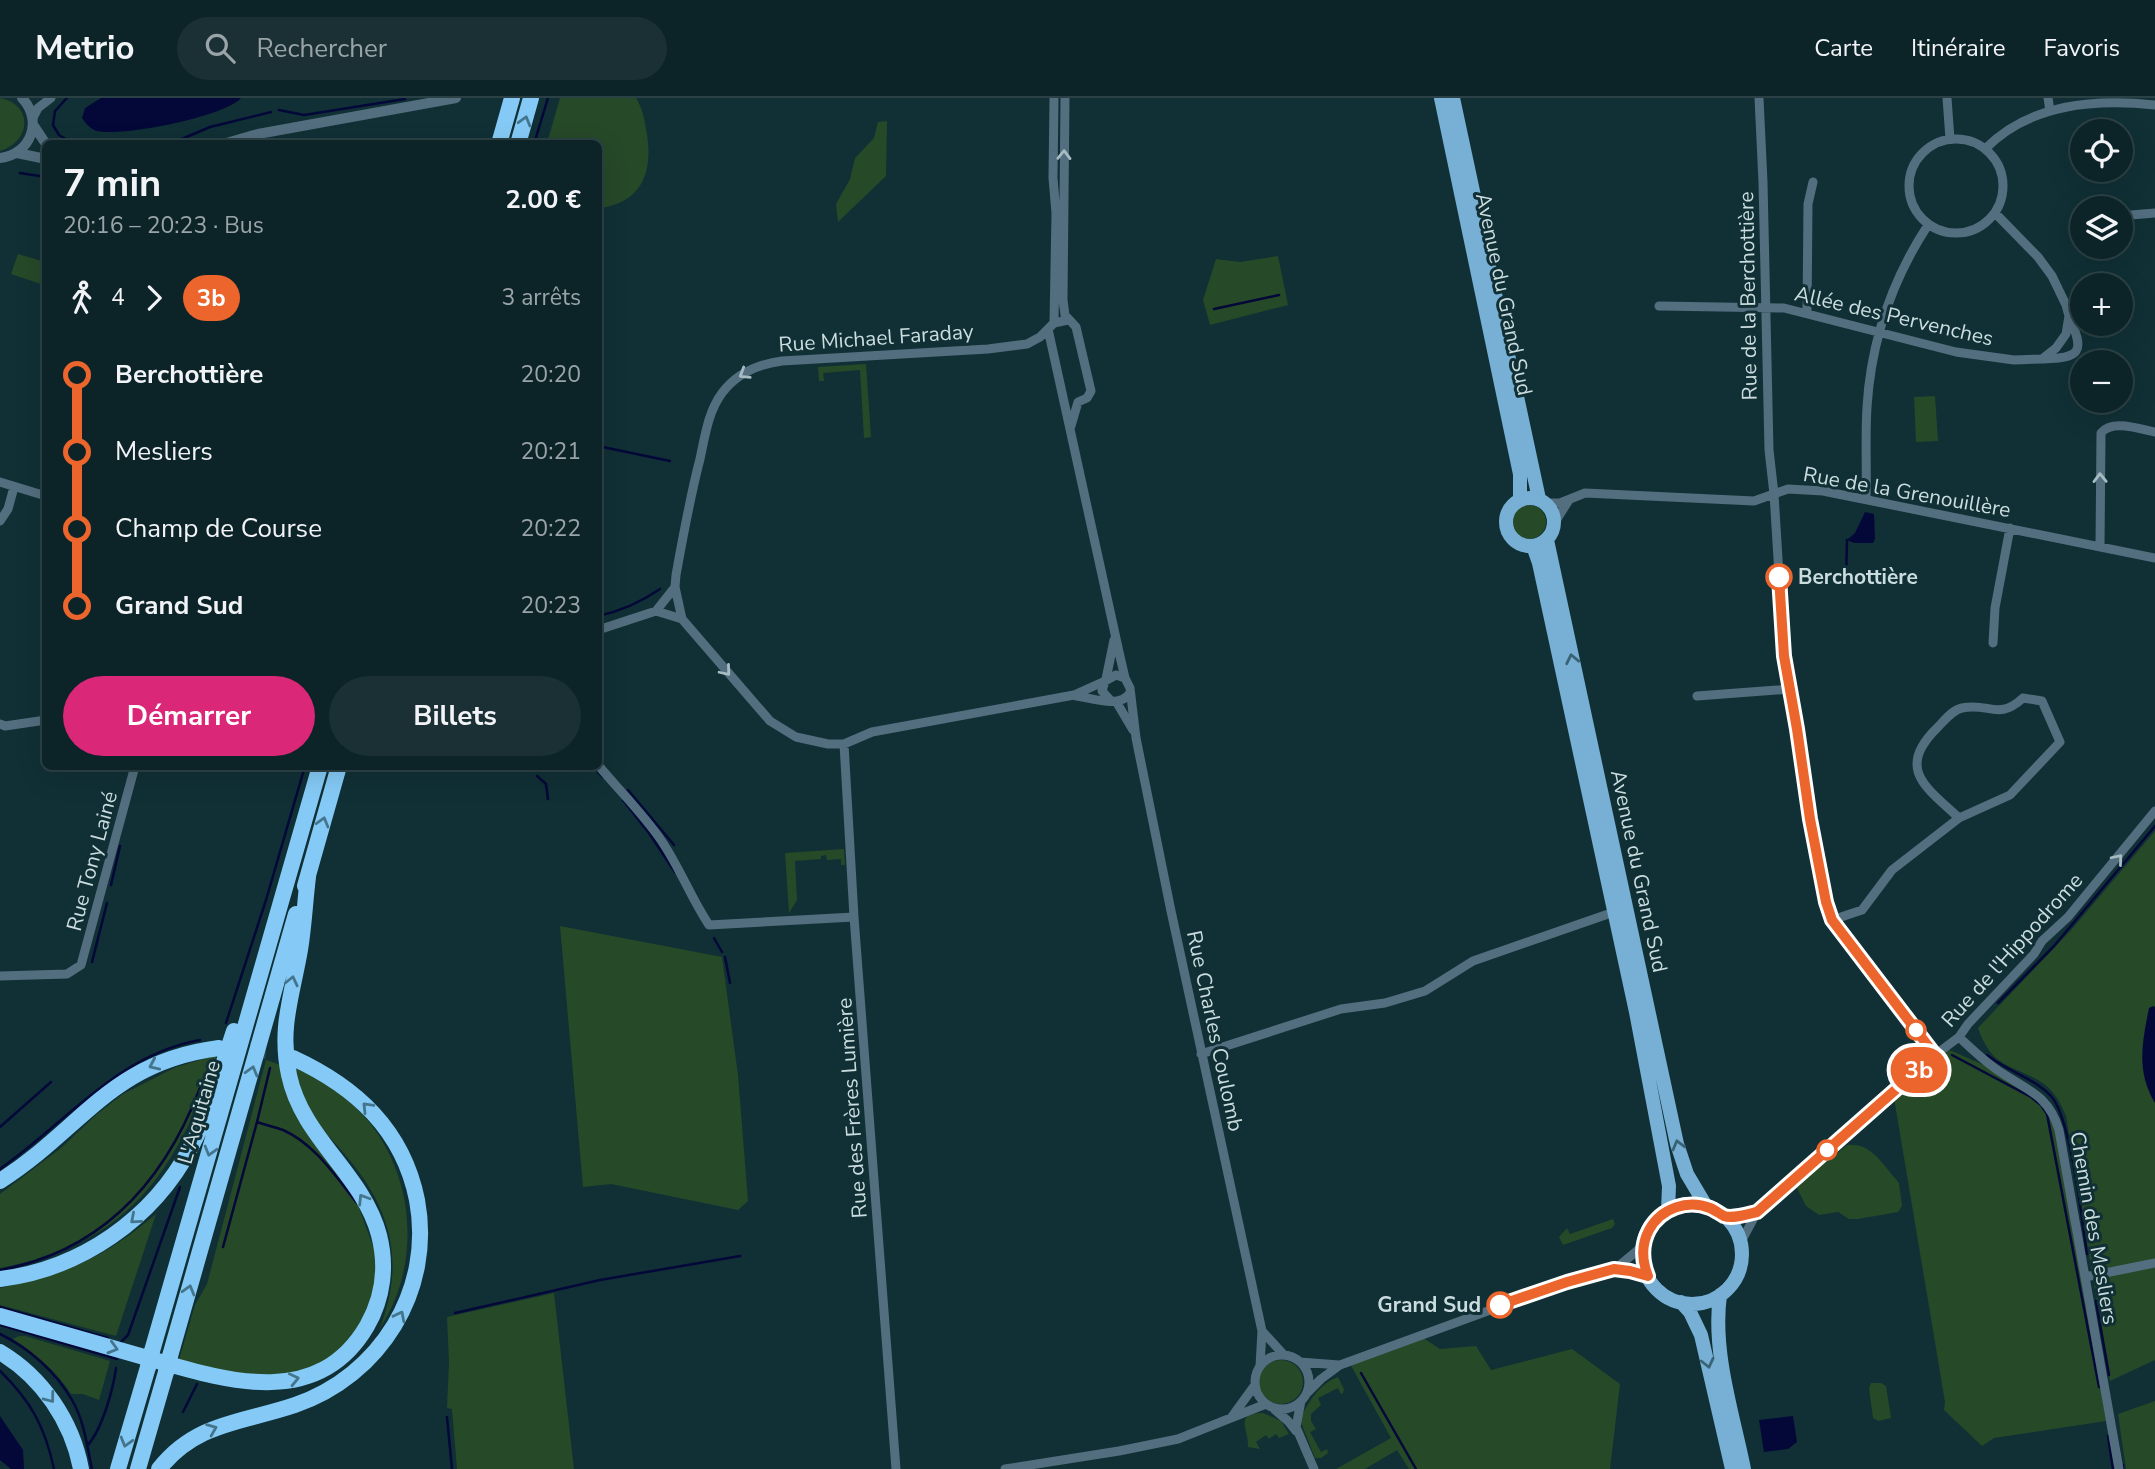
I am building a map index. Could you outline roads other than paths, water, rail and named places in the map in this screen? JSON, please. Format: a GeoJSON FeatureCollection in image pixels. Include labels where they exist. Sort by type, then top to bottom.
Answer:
{"type":"FeatureCollection","features":[{"type":"Feature","properties":{"kind":"highway"},"geometry":{"type":"LineString","coordinates":[[500,140],[512,98]]}},
{"type":"Feature","properties":{"kind":"highway"},"geometry":{"type":"LineString","coordinates":[[519,140],[531,98]]}},
{"type":"Feature","properties":{"kind":"highway","name":"L'Aquitaine"},"geometry":{"type":"LineString","coordinates":[[118,1469],[319,770]]}},
{"type":"Feature","properties":{"kind":"highway","name":"L'Aquitaine"},"geometry":{"type":"LineString","coordinates":[[138,1469],[338,770]]}},
{"type":"Feature","properties":{"kind":"highway"},"geometry":{"type":"LineString","coordinates":[[0,1316],[205,1375],[252,1383],[275,1383],[309,1376],[335,1362],[362,1335],[381,1289],[384,1261],[379,1233],[360,1194],[305,1118],[289,1078],[285,1048],[285,1017],[300,951],[307,877]]}},
{"type":"Feature","properties":{"kind":"highway"},"geometry":{"type":"LineString","coordinates":[[0,1279],[44,1270],[79,1256],[108,1240],[148,1206],[173,1177],[192,1145],[236,1024],[249,1015]]}},
{"type":"Feature","properties":{"kind":"highway"},"geometry":{"type":"LineString","coordinates":[[0,1181],[31,1159],[99,1099],[131,1076],[179,1055],[219,1048]]}},
{"type":"Feature","properties":{"kind":"highway"},"geometry":{"type":"LineString","coordinates":[[159,1469],[173,1452],[199,1434],[224,1424],[312,1399],[351,1376],[379,1349],[391,1332],[412,1290],[421,1229],[415,1192],[402,1156],[382,1123],[353,1093],[326,1075],[280,1054]]}},
{"type":"Feature","properties":{"kind":"highway"},"geometry":{"type":"LineString","coordinates":[[0,1352],[31,1376],[57,1408],[75,1445],[81,1469]]}},
{"type":"Feature","properties":{"kind":"main road","name":"Avenue du Grand Sud"},"geometry":{"type":"LineString","coordinates":[[1441,98],[1520,474],[1520,499]]}},
{"type":"Feature","properties":{"kind":"main road","name":"Avenue du Grand Sud"},"geometry":{"type":"LineString","coordinates":[[1453,98],[1542,501]]}},
{"type":"Feature","properties":{"kind":"main road"},"geometry":{"type":"LineString","coordinates":[[1520,499],[1542,501],[1551,509],[1554,528],[1540,543],[1520,544],[1507,529],[1506,516],[1509,509],[1520,499]]}},
{"type":"Feature","properties":{"kind":"main road","name":"Avenue du Grand Sud"},"geometry":{"type":"LineString","coordinates":[[1540,543],[1539,563],[1665,1165],[1669,1193],[1668,1211]]}},
{"type":"Feature","properties":{"kind":"main road","name":"Avenue du Grand Sud"},"geometry":{"type":"LineString","coordinates":[[1540,543],[1675,1133],[1686,1174],[1706,1206]]}},
{"type":"Feature","properties":{"kind":"main road"},"geometry":{"type":"LineString","coordinates":[[1686,1205],[1706,1206],[1725,1216],[1735,1228],[1741,1242],[1739,1272],[1731,1285],[1720,1295],[1701,1303],[1681,1302],[1662,1293],[1648,1276],[1643,1261],[1644,1245],[1652,1226],[1668,1211],[1686,1205]]}},
{"type":"Feature","properties":{"kind":"main road"},"geometry":{"type":"LineString","coordinates":[[1720,1295],[1719,1328],[1723,1363],[1744,1469]]}},
{"type":"Feature","properties":{"kind":"main road"},"geometry":{"type":"LineString","coordinates":[[1681,1302],[1690,1312],[1702,1335],[1732,1469]]}},
{"type":"Feature","properties":{"kind":"street"},"geometry":{"type":"LineString","coordinates":[[22,98],[31,109],[33,121],[44,140]]}},
{"type":"Feature","properties":{"kind":"street"},"geometry":{"type":"LineString","coordinates":[[6,158],[29,141],[38,108],[51,98]]}},
{"type":"Feature","properties":{"kind":"street"},"geometry":{"type":"LineString","coordinates":[[258,139],[456,98]]}},
{"type":"Feature","properties":{"kind":"street","name":"Rue Charles Coulomb"},"geometry":{"type":"LineString","coordinates":[[1054,98],[1053,178],[1056,213],[1051,326],[1064,393],[1063,404],[1071,426],[1125,678],[1130,688],[1136,738],[1262,1331],[1260,1366]]}},
{"type":"Feature","properties":{"kind":"street","name":"Rue Charles Coulomb"},"geometry":{"type":"LineString","coordinates":[[1065,98],[1063,300],[1068,320],[1076,327],[1091,386],[1090,395],[1078,402],[1071,426]]}},
{"type":"Feature","properties":{"kind":"street","name":"Rue de la Berchottière"},"geometry":{"type":"LineString","coordinates":[[1759,98],[1769,450],[1784,656],[1810,819],[1832,920]]}},
{"type":"Feature","properties":{"kind":"street"},"geometry":{"type":"LineString","coordinates":[[1947,98],[1950,139]]}},
{"type":"Feature","properties":{"kind":"street"},"geometry":{"type":"LineString","coordinates":[[2048,98],[2050,111]]}},
{"type":"Feature","properties":{"kind":"street"},"geometry":{"type":"LineString","coordinates":[[1985,149],[2013,127],[2050,111],[2099,102],[2155,105]]}},
{"type":"Feature","properties":{"kind":"street"},"geometry":{"type":"LineString","coordinates":[[1950,139],[1973,142],[1985,149],[2000,170],[2003,183],[2002,197],[1995,213],[1977,229],[1964,233],[1950,234],[1928,225],[1915,212],[1910,200],[1908,186],[1916,160],[1925,150],[1950,139]]}},
{"type":"Feature","properties":{"kind":"street"},"geometry":{"type":"LineString","coordinates":[[6,158],[42,159]]}},
{"type":"Feature","properties":{"kind":"street"},"geometry":{"type":"LineString","coordinates":[[1807,313],[1808,204],[1813,182]]}},
{"type":"Feature","properties":{"kind":"street"},"geometry":{"type":"LineString","coordinates":[[1995,213],[2019,236],[2052,276],[2066,305],[2068,328],[2062,341],[2042,359]]}},
{"type":"Feature","properties":{"kind":"street"},"geometry":{"type":"LineString","coordinates":[[2133,215],[2155,213]]}},
{"type":"Feature","properties":{"kind":"street"},"geometry":{"type":"LineString","coordinates":[[1866,499],[1867,407],[1879,332],[1904,266],[1928,225]]}},
{"type":"Feature","properties":{"kind":"street","name":"Allée des Pervenches"},"geometry":{"type":"LineString","coordinates":[[1659,306],[1784,308],[1945,349],[2014,360],[2072,356],[2079,341],[2069,316]]}},
{"type":"Feature","properties":{"kind":"street"},"geometry":{"type":"LineString","coordinates":[[1051,326],[1068,320]]}},
{"type":"Feature","properties":{"kind":"street","name":"Rue Michael Faraday"},"geometry":{"type":"LineString","coordinates":[[1051,326],[1035,341],[1027,344],[988,349],[782,361],[744,372],[727,387],[711,412],[694,484],[675,587],[682,619],[774,725],[800,738],[828,744],[844,744],[872,732],[1074,695],[1106,680]]}},
{"type":"Feature","properties":{"kind":"street"},"geometry":{"type":"LineString","coordinates":[[1064,393],[1071,401],[1078,402]]}},
{"type":"Feature","properties":{"kind":"street"},"geometry":{"type":"LineString","coordinates":[[2100,547],[2101,433],[2108,427],[2115,426],[2155,432]]}},
{"type":"Feature","properties":{"kind":"street"},"geometry":{"type":"LineString","coordinates":[[0,482],[42,495]]}},
{"type":"Feature","properties":{"kind":"street"},"geometry":{"type":"LineString","coordinates":[[0,521],[8,509],[14,487]]}},
{"type":"Feature","properties":{"kind":"street","name":"Rue de la Grenouillère"},"geometry":{"type":"LineString","coordinates":[[1542,501],[1569,500],[1584,493],[1754,501],[1788,489],[1823,491],[2155,558]]}},
{"type":"Feature","properties":{"kind":"street"},"geometry":{"type":"LineString","coordinates":[[1555,522],[1569,500]]}},
{"type":"Feature","properties":{"kind":"street"},"geometry":{"type":"LineString","coordinates":[[1993,643],[1995,608],[2010,528]]}},
{"type":"Feature","properties":{"kind":"street"},"geometry":{"type":"LineString","coordinates":[[602,629],[656,611],[675,587]]}},
{"type":"Feature","properties":{"kind":"street"},"geometry":{"type":"LineString","coordinates":[[656,611],[682,619]]}},
{"type":"Feature","properties":{"kind":"street","name":"Rue Charles Coulomb"},"geometry":{"type":"LineString","coordinates":[[1115,632],[1103,686],[1104,696],[1114,702],[1127,717],[1136,738]]}},
{"type":"Feature","properties":{"kind":"street"},"geometry":{"type":"LineString","coordinates":[[1106,680],[1116,675],[1125,678]]}},
{"type":"Feature","properties":{"kind":"street"},"geometry":{"type":"LineString","coordinates":[[1698,696],[1790,690]]}},
{"type":"Feature","properties":{"kind":"street"},"geometry":{"type":"LineString","coordinates":[[1114,702],[1122,702],[1130,693]]}},
{"type":"Feature","properties":{"kind":"street","name":"Rue Michael Faraday"},"geometry":{"type":"LineString","coordinates":[[1074,695],[1114,702]]}},
{"type":"Feature","properties":{"kind":"street"},"geometry":{"type":"LineString","coordinates":[[1935,1055],[1832,920],[1863,910],[1892,870],[1959,818],[2010,795],[2060,744],[2042,701],[2023,698],[2014,707],[2006,710],[1961,708],[1923,744],[1917,758],[1920,779],[1959,818]]}},
{"type":"Feature","properties":{"kind":"street"},"geometry":{"type":"LineString","coordinates":[[0,724],[5,726],[42,721]]}},
{"type":"Feature","properties":{"kind":"street","name":"Rue des Frères Lumière"},"geometry":{"type":"LineString","coordinates":[[844,744],[854,917],[896,1469]]}},
{"type":"Feature","properties":{"kind":"street","name":"Rue Tony Lainé"},"geometry":{"type":"LineString","coordinates":[[0,976],[67,974],[82,965],[134,770]]}},
{"type":"Feature","properties":{"kind":"street"},"geometry":{"type":"LineString","coordinates":[[602,770],[659,838],[683,875],[709,925],[854,917]]}},
{"type":"Feature","properties":{"kind":"street","name":"Rue de l'Hippodrome"},"geometry":{"type":"LineString","coordinates":[[1741,1242],[1757,1212],[1935,1055],[1959,1037],[2034,954],[2042,941],[2068,917],[2155,811]]}},
{"type":"Feature","properties":{"kind":"street"},"geometry":{"type":"LineString","coordinates":[[1201,1054],[1341,1009],[1385,1003],[1425,991],[1473,961],[1614,912]]}},
{"type":"Feature","properties":{"kind":"street","name":"Chemin des Mesliers"},"geometry":{"type":"LineString","coordinates":[[1959,1037],[1987,1062],[2045,1101],[2054,1115],[2119,1469]]}},
{"type":"Feature","properties":{"kind":"street"},"geometry":{"type":"LineString","coordinates":[[1725,1216],[1757,1212]]}},
{"type":"Feature","properties":{"kind":"street"},"geometry":{"type":"LineString","coordinates":[[1005,1469],[1187,1436],[1269,1406],[1287,1409],[1340,1365],[1541,1290],[1614,1269],[1644,1245]]}},
{"type":"Feature","properties":{"kind":"street"},"geometry":{"type":"LineString","coordinates":[[2085,1277],[2155,1263]]}},
{"type":"Feature","properties":{"kind":"street"},"geometry":{"type":"LineString","coordinates":[[1614,1269],[1648,1276]]}},
{"type":"Feature","properties":{"kind":"street"},"geometry":{"type":"LineString","coordinates":[[1262,1331],[1284,1355],[1300,1362],[1340,1365]]}},
{"type":"Feature","properties":{"kind":"street"},"geometry":{"type":"LineString","coordinates":[[1231,1418],[1255,1385],[1260,1366],[1266,1359],[1284,1355]]}},
{"type":"Feature","properties":{"kind":"street"},"geometry":{"type":"LineString","coordinates":[[1300,1362],[1309,1377],[1296,1422],[1300,1439]]}},
{"type":"Feature","properties":{"kind":"street"},"geometry":{"type":"LineString","coordinates":[[1255,1385],[1256,1392],[1288,1421],[1314,1469]]}},
{"type":"Feature","properties":{"kind":"waterway"},"geometry":{"type":"LineString","coordinates":[[67,98],[55,111],[53,125],[59,135],[67,140]]}},
{"type":"Feature","properties":{"kind":"waterway"},"geometry":{"type":"LineString","coordinates":[[535,140],[548,98]]}},
{"type":"Feature","properties":{"kind":"waterway"},"geometry":{"type":"LineString","coordinates":[[279,110],[304,115],[405,99]]}},
{"type":"Feature","properties":{"kind":"waterway"},"geometry":{"type":"LineString","coordinates":[[179,140],[210,127],[271,112]]}},
{"type":"Feature","properties":{"kind":"waterway"},"geometry":{"type":"LineString","coordinates":[[20,173],[42,176]]}},
{"type":"Feature","properties":{"kind":"waterway"},"geometry":{"type":"LineString","coordinates":[[1214,309],[1279,295]]}},
{"type":"Feature","properties":{"kind":"waterway"},"geometry":{"type":"LineString","coordinates":[[602,447],[670,461]]}},
{"type":"Feature","properties":{"kind":"waterway"},"geometry":{"type":"LineString","coordinates":[[1846,581],[1847,540]]}},
{"type":"Feature","properties":{"kind":"waterway"},"geometry":{"type":"LineString","coordinates":[[602,615],[631,606],[660,589]]}},
{"type":"Feature","properties":{"kind":"waterway"},"geometry":{"type":"LineString","coordinates":[[226,1023],[304,770]]}},
{"type":"Feature","properties":{"kind":"waterway"},"geometry":{"type":"LineString","coordinates":[[598,772],[603,777]]}},
{"type":"Feature","properties":{"kind":"waterway"},"geometry":{"type":"LineString","coordinates":[[537,776],[546,784],[548,799]]}},
{"type":"Feature","properties":{"kind":"waterway"},"geometry":{"type":"LineString","coordinates":[[628,790],[674,845]]}},
{"type":"Feature","properties":{"kind":"waterway"},"geometry":{"type":"LineString","coordinates":[[623,800],[675,872]]}},
{"type":"Feature","properties":{"kind":"waterway"},"geometry":{"type":"LineString","coordinates":[[1998,1003],[2054,946],[2155,826]]}},
{"type":"Feature","properties":{"kind":"waterway"},"geometry":{"type":"LineString","coordinates":[[111,885],[120,846]]}},
{"type":"Feature","properties":{"kind":"waterway"},"geometry":{"type":"LineString","coordinates":[[92,962],[107,903]]}},
{"type":"Feature","properties":{"kind":"waterway"},"geometry":{"type":"LineString","coordinates":[[714,938],[722,952]]}},
{"type":"Feature","properties":{"kind":"waterway"},"geometry":{"type":"LineString","coordinates":[[725,957],[730,983]]}},
{"type":"Feature","properties":{"kind":"waterway"},"geometry":{"type":"LineString","coordinates":[[0,1169],[118,1075],[170,1048],[200,1040]]}},
{"type":"Feature","properties":{"kind":"waterway"},"geometry":{"type":"LineString","coordinates":[[1952,1055],[2031,1097],[2047,1114],[2099,1387]]}},
{"type":"Feature","properties":{"kind":"waterway"},"geometry":{"type":"LineString","coordinates":[[1987,1055],[2044,1090],[2058,1108],[2075,1171],[2087,1254]]}},
{"type":"Feature","properties":{"kind":"waterway"},"geometry":{"type":"LineString","coordinates":[[257,1122],[270,1068]]}},
{"type":"Feature","properties":{"kind":"waterway"},"geometry":{"type":"LineString","coordinates":[[0,1127],[51,1082]]}},
{"type":"Feature","properties":{"kind":"waterway"},"geometry":{"type":"LineString","coordinates":[[0,1270],[37,1261],[70,1247],[99,1229],[125,1207],[148,1182],[168,1153],[200,1088]]}},
{"type":"Feature","properties":{"kind":"waterway"},"geometry":{"type":"LineString","coordinates":[[223,1247],[257,1122],[295,1136],[315,1152],[357,1203]]}},
{"type":"Feature","properties":{"kind":"waterway"},"geometry":{"type":"LineString","coordinates":[[121,1342],[128,1335],[180,1187]]}},
{"type":"Feature","properties":{"kind":"waterway"},"geometry":{"type":"LineString","coordinates":[[455,1313],[600,1280],[740,1256]]}},
{"type":"Feature","properties":{"kind":"waterway"},"geometry":{"type":"LineString","coordinates":[[2096,1301],[2109,1375]]}},
{"type":"Feature","properties":{"kind":"waterway"},"geometry":{"type":"LineString","coordinates":[[0,1307],[108,1338]]}},
{"type":"Feature","properties":{"kind":"waterway"},"geometry":{"type":"LineString","coordinates":[[0,1325],[117,1359]]}},
{"type":"Feature","properties":{"kind":"waterway"},"geometry":{"type":"LineString","coordinates":[[0,1334],[41,1362],[66,1390],[85,1433],[92,1469]]}},
{"type":"Feature","properties":{"kind":"waterway"},"geometry":{"type":"LineString","coordinates":[[87,1446],[102,1420],[116,1368]]}},
{"type":"Feature","properties":{"kind":"waterway"},"geometry":{"type":"LineString","coordinates":[[0,1371],[20,1393],[35,1416],[46,1440],[54,1469]]}},
{"type":"Feature","properties":{"kind":"waterway"},"geometry":{"type":"LineString","coordinates":[[1361,1373],[1416,1469]]}},
{"type":"Feature","properties":{"kind":"waterway"},"geometry":{"type":"LineString","coordinates":[[183,1412],[197,1384]]}},
{"type":"Feature","properties":{"kind":"waterway"},"geometry":{"type":"LineString","coordinates":[[447,1417],[452,1469]]}},
{"type":"Feature","properties":{"kind":"waterway"},"geometry":{"type":"LineString","coordinates":[[2108,1436],[2113,1469]]}},
{"type":"Feature","properties":{"kind":"tunnel"},"geometry":{"type":"LineString","coordinates":[[226,1048],[269,1051]]}},
{"type":"Feature","properties":{"kind":"place","name":"Berchottière"},"geometry":{"type":"Point","coordinates":[1779,577]}},
{"type":"Feature","properties":{"kind":"place","name":"Grand Sud"},"geometry":{"type":"Point","coordinates":[1500,1305]}}]}
